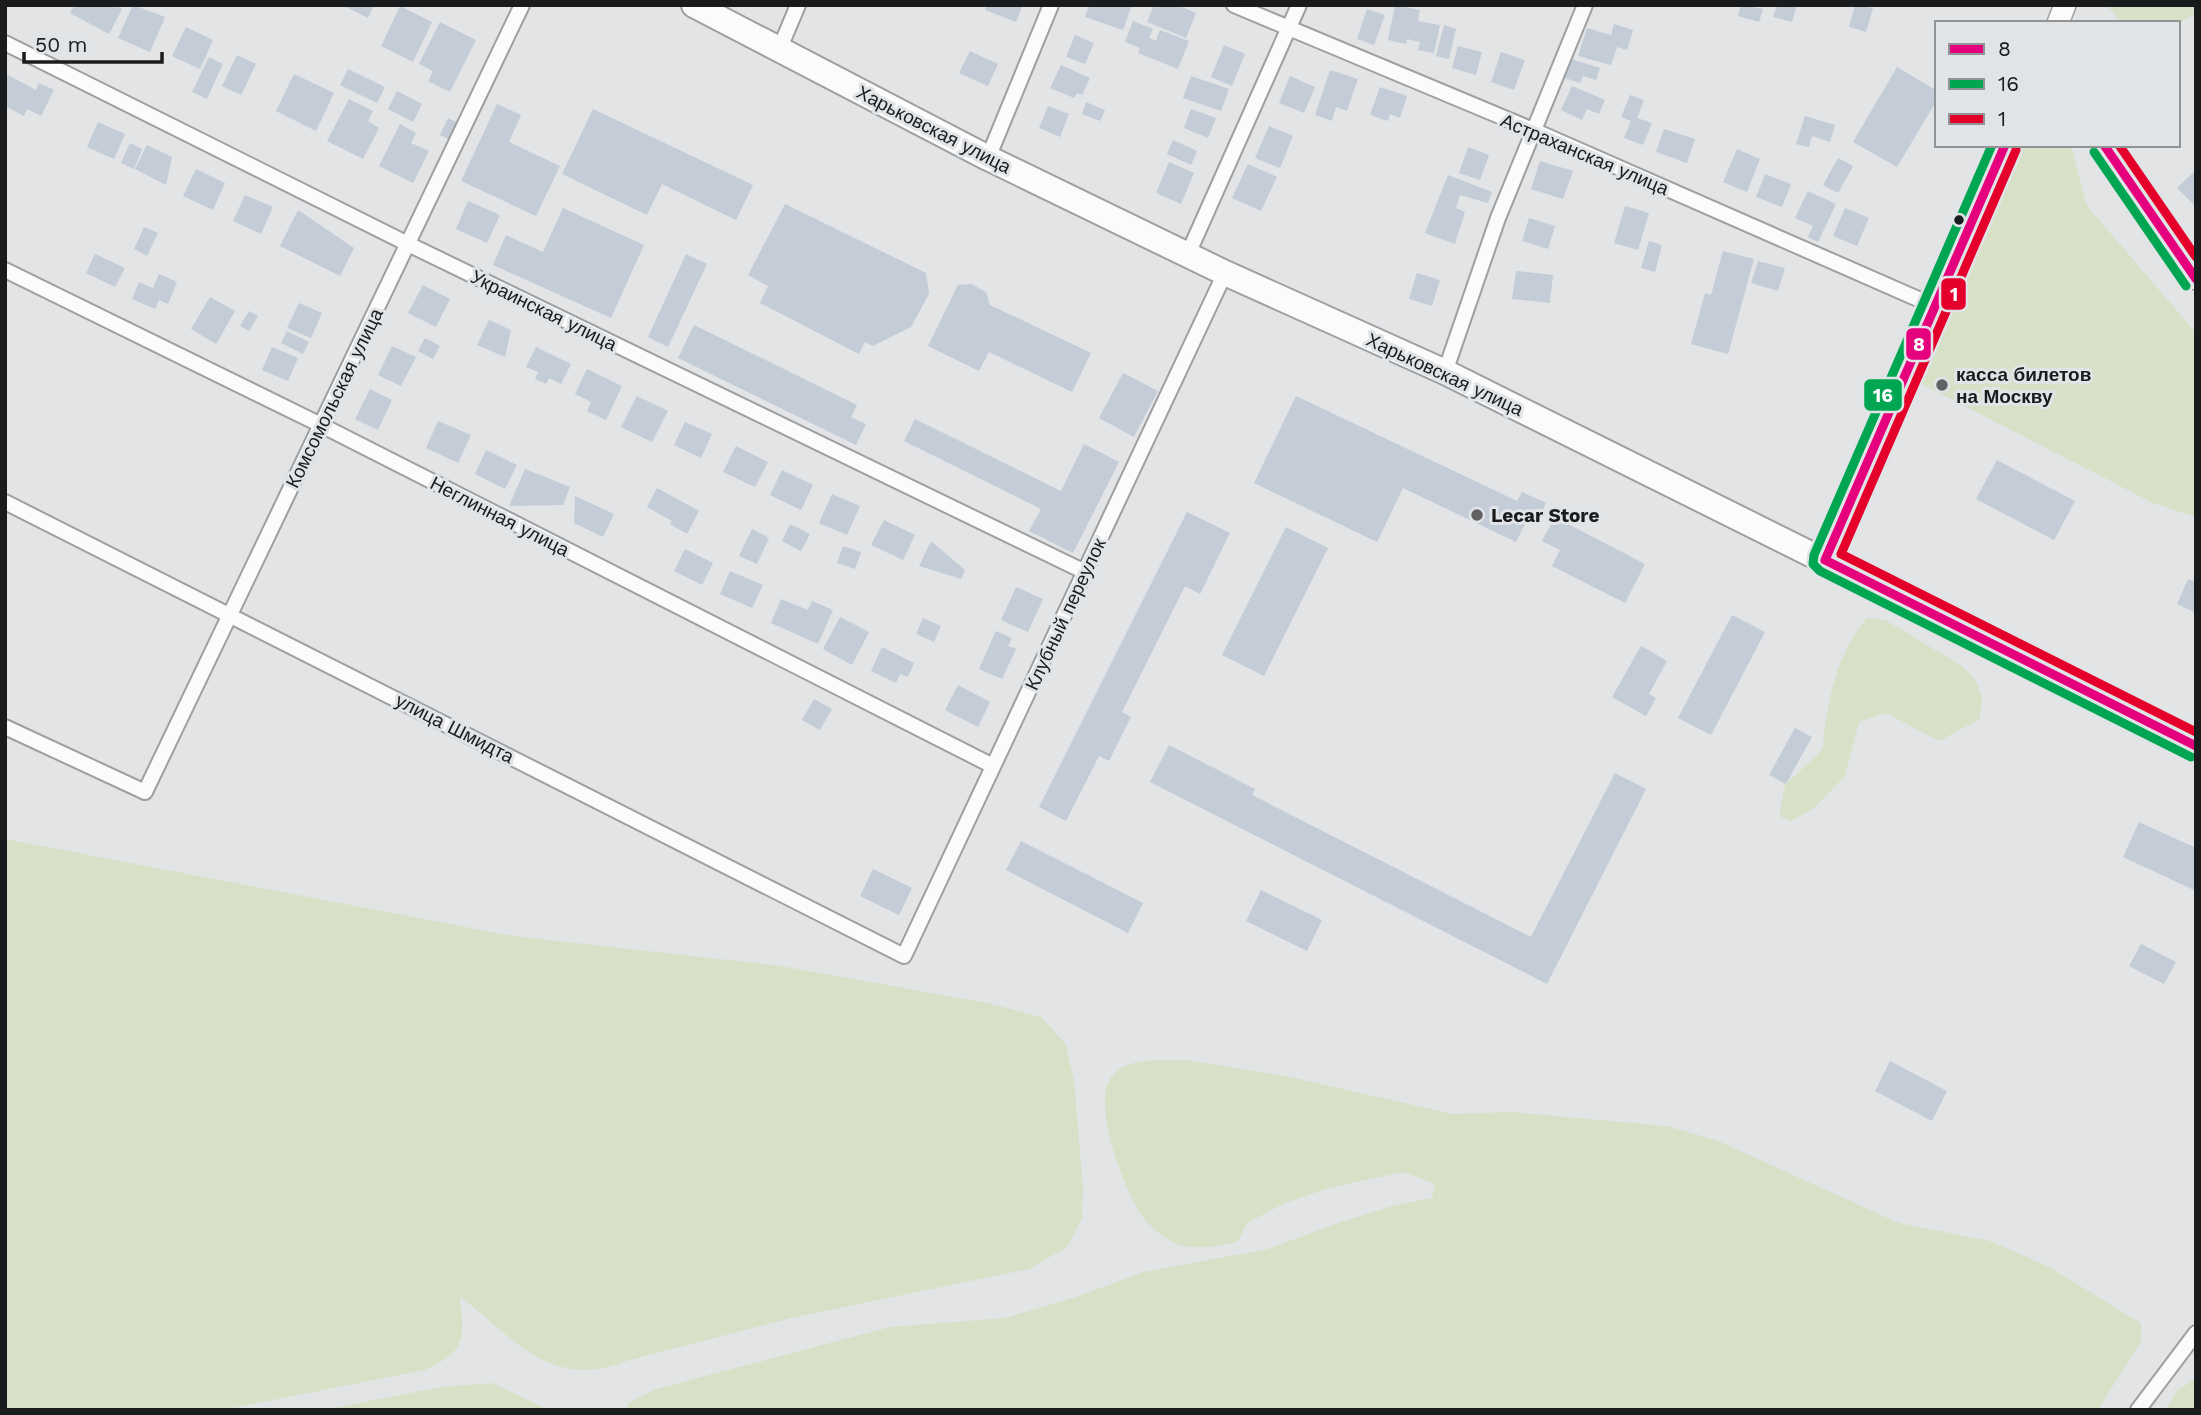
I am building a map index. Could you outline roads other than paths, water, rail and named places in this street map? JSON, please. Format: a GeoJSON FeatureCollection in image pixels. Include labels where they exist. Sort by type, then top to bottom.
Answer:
{"type":"FeatureCollection","features":[{"type":"Feature","properties":{"kind":"highway","name":"Харьковская улица"},"geometry":{"type":"LineString","coordinates":[[694,5],[988,158],[1225,272],[1445,372],[2196,746]]}},
{"type":"Feature","properties":{"kind":"main road"},"geometry":{"type":"LineString","coordinates":[[1825,560],[2004,147]]}},
{"type":"Feature","properties":{"kind":"main road"},"geometry":{"type":"LineString","coordinates":[[2105,147],[2196,279]]}},
{"type":"Feature","properties":{"kind":"street","name":"Комсомольская улица"},"geometry":{"type":"LineString","coordinates":[[5,727],[145,792],[523,5]]}},
{"type":"Feature","properties":{"kind":"street"},"geometry":{"type":"LineString","coordinates":[[779,50],[798,5]]}},
{"type":"Feature","properties":{"kind":"street"},"geometry":{"type":"LineString","coordinates":[[988,158],[1051,5]]}},
{"type":"Feature","properties":{"kind":"street","name":"Астраханская улица"},"geometry":{"type":"LineString","coordinates":[[1234,5],[1532,130],[1934,306]]}},
{"type":"Feature","properties":{"kind":"street"},"geometry":{"type":"LineString","coordinates":[[1188,254],[1299,5]]}},
{"type":"Feature","properties":{"kind":"street"},"geometry":{"type":"LineString","coordinates":[[1445,372],[1532,130],[1585,5]]}},
{"type":"Feature","properties":{"kind":"street","name":"Украинская улица"},"geometry":{"type":"LineString","coordinates":[[5,43],[408,244],[1085,572]]}},
{"type":"Feature","properties":{"kind":"street","name":"Неглинная улица"},"geometry":{"type":"LineString","coordinates":[[5,270],[321,425],[993,766]]}},
{"type":"Feature","properties":{"kind":"street","name":"Клубный переулок"},"geometry":{"type":"LineString","coordinates":[[904,956],[1225,272]]}},
{"type":"Feature","properties":{"kind":"street","name":"улица Шмидта"},"geometry":{"type":"LineString","coordinates":[[5,502],[904,956]]}},
{"type":"Feature","properties":{"kind":"street"},"geometry":{"type":"LineString","coordinates":[[2138,1410],[2196,1333]]}},
{"type":"Feature","properties":{"kind":"place","name":"касса билетов на Москву"},"geometry":{"type":"Point","coordinates":[1942,385]}},
{"type":"Feature","properties":{"kind":"place","name":"Lecar Store"},"geometry":{"type":"Point","coordinates":[1477,515]}}]}
